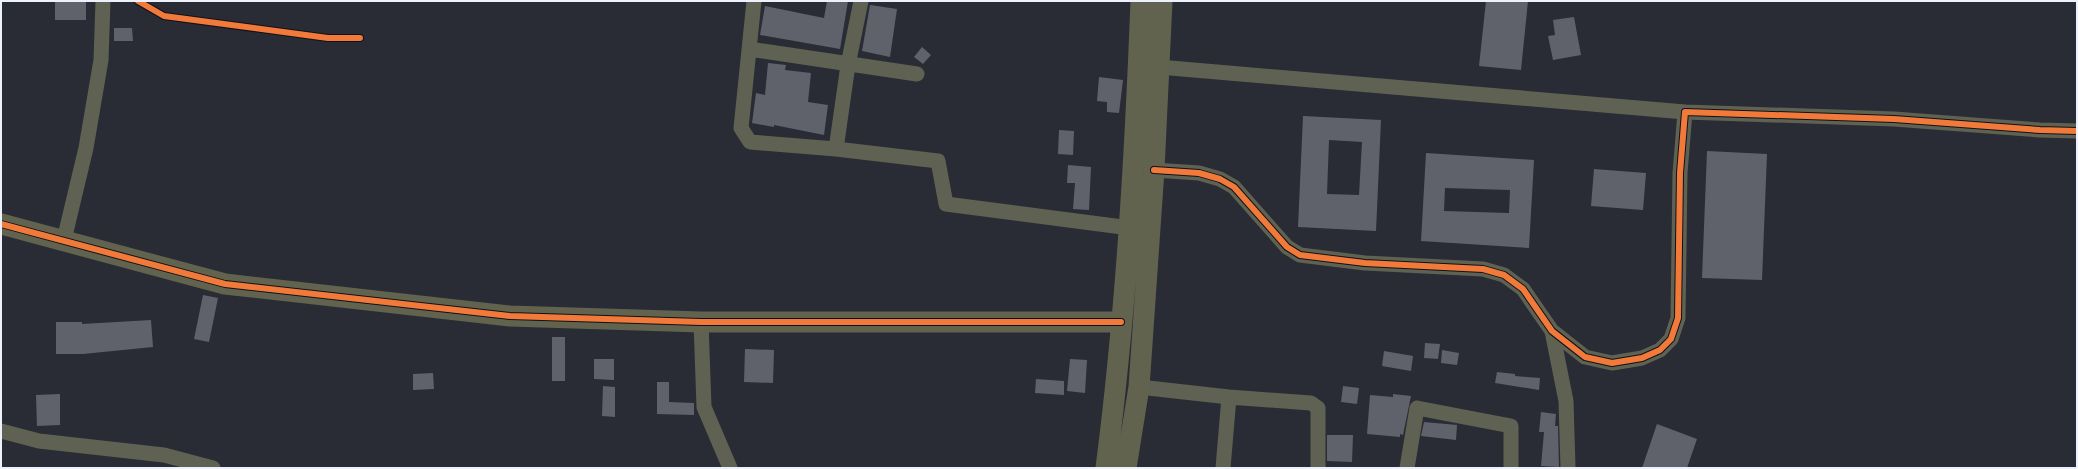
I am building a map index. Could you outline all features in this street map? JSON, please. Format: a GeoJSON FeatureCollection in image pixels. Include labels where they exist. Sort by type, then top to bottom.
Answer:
{"type":"FeatureCollection","features":[{"type":"Feature","properties":{"kind":"street"},"geometry":{"type":"LineString","coordinates":[[64,240],[86,148],[101,60],[103,1]]}},
{"type":"Feature","properties":{"kind":"street"},"geometry":{"type":"LineString","coordinates":[[754,1],[741,128],[750,142],[836,149],[938,161],[946,204],[1130,228]]}},
{"type":"Feature","properties":{"kind":"street"},"geometry":{"type":"LineString","coordinates":[[836,149],[848,65],[860,1]]}},
{"type":"Feature","properties":{"kind":"street"},"geometry":{"type":"LineString","coordinates":[[1106,468],[1130,228],[1141,1]]}},
{"type":"Feature","properties":{"kind":"street"},"geometry":{"type":"LineString","coordinates":[[1126,468],[1138,387],[1154,170],[1162,1]]}},
{"type":"Feature","properties":{"kind":"street"},"geometry":{"type":"LineString","coordinates":[[749,49],[848,65],[917,74]]}},
{"type":"Feature","properties":{"kind":"street"},"geometry":{"type":"LineString","coordinates":[[1159,67],[1685,112],[1894,119],[2040,130],[2077,131]]}},
{"type":"Feature","properties":{"kind":"street"},"geometry":{"type":"LineString","coordinates":[[1154,170],[1199,173],[1220,179],[1234,187],[1287,247],[1300,255],[1365,263],[1483,269],[1504,275],[1523,289],[1552,331],[1585,357],[1612,363],[1642,358],[1660,350],[1670,339],[1678,318],[1680,173],[1685,112]]}},
{"type":"Feature","properties":{"kind":"street"},"geometry":{"type":"LineString","coordinates":[[1,224],[225,284],[510,316],[701,322],[1121,322]]}},
{"type":"Feature","properties":{"kind":"street"},"geometry":{"type":"LineString","coordinates":[[701,322],[704,407],[730,468]]}},
{"type":"Feature","properties":{"kind":"street"},"geometry":{"type":"LineString","coordinates":[[1552,331],[1566,401],[1568,468]]}},
{"type":"Feature","properties":{"kind":"street"},"geometry":{"type":"LineString","coordinates":[[1138,387],[1229,397],[1311,403],[1318,408],[1318,468]]}},
{"type":"Feature","properties":{"kind":"street"},"geometry":{"type":"LineString","coordinates":[[1223,468],[1229,397]]}},
{"type":"Feature","properties":{"kind":"street"},"geometry":{"type":"LineString","coordinates":[[1407,468],[1417,408],[1511,426],[1511,468]]}},
{"type":"Feature","properties":{"kind":"street"},"geometry":{"type":"LineString","coordinates":[[1,431],[40,441],[164,455],[212,468]]}},
{"type":"Feature","properties":{"kind":"building"},"geometry":{"type":"Polygon","coordinates":[[[55,1],[86,1],[86,20],[55,20],[55,1]]]}},
{"type":"Feature","properties":{"kind":"building"},"geometry":{"type":"Polygon","coordinates":[[[827,1],[848,1],[840,49],[760,35],[765,6],[824,18],[827,1]]]}},
{"type":"Feature","properties":{"kind":"building"},"geometry":{"type":"Polygon","coordinates":[[[1486,1],[1528,1],[1521,70],[1479,66],[1486,1]]]}},
{"type":"Feature","properties":{"kind":"building"},"geometry":{"type":"Polygon","coordinates":[[[870,5],[897,9],[890,57],[862,51],[870,5]]]}},
{"type":"Feature","properties":{"kind":"building"},"geometry":{"type":"Polygon","coordinates":[[[1574,17],[1581,55],[1553,60],[1548,36],[1555,35],[1553,20],[1574,17]]]}},
{"type":"Feature","properties":{"kind":"building"},"geometry":{"type":"Polygon","coordinates":[[[114,28],[132,28],[133,41],[114,41],[114,28]]]}},
{"type":"Feature","properties":{"kind":"building"},"geometry":{"type":"Polygon","coordinates":[[[922,47],[931,55],[923,64],[914,57],[922,47]]]}},
{"type":"Feature","properties":{"kind":"building"},"geometry":{"type":"Polygon","coordinates":[[[768,63],[786,65],[785,70],[811,73],[808,102],[828,105],[824,135],[774,125],[774,127],[752,123],[756,93],[765,95],[768,63]]]}},
{"type":"Feature","properties":{"kind":"building"},"geometry":{"type":"Polygon","coordinates":[[[1099,77],[1123,80],[1119,113],[1107,112],[1107,102],[1097,101],[1099,77]]]}},
{"type":"Feature","properties":{"kind":"building"},"geometry":{"type":"Polygon","coordinates":[[[1303,116],[1381,120],[1376,231],[1298,227],[1303,116]],[[1329,140],[1327,194],[1359,195],[1362,142],[1329,140]]]}},
{"type":"Feature","properties":{"kind":"building"},"geometry":{"type":"Polygon","coordinates":[[[1059,130],[1074,131],[1073,155],[1058,154],[1059,130]]]}},
{"type":"Feature","properties":{"kind":"building"},"geometry":{"type":"Polygon","coordinates":[[[1707,151],[1767,154],[1762,280],[1702,278],[1707,151]]]}},
{"type":"Feature","properties":{"kind":"building"},"geometry":{"type":"Polygon","coordinates":[[[1426,153],[1534,160],[1529,248],[1421,241],[1426,153]],[[1445,188],[1444,211],[1509,213],[1510,190],[1445,188]]]}},
{"type":"Feature","properties":{"kind":"building"},"geometry":{"type":"Polygon","coordinates":[[[1068,165],[1091,167],[1089,210],[1073,209],[1075,183],[1067,183],[1068,165]]]}},
{"type":"Feature","properties":{"kind":"building"},"geometry":{"type":"Polygon","coordinates":[[[1594,169],[1646,173],[1643,210],[1591,206],[1594,169]]]}},
{"type":"Feature","properties":{"kind":"building"},"geometry":{"type":"Polygon","coordinates":[[[203,295],[218,298],[209,342],[194,339],[203,295]]]}},
{"type":"Feature","properties":{"kind":"building"},"geometry":{"type":"Polygon","coordinates":[[[151,320],[153,347],[83,354],[56,354],[56,322],[82,322],[82,324],[151,320]]]}},
{"type":"Feature","properties":{"kind":"building"},"geometry":{"type":"Polygon","coordinates":[[[552,337],[565,337],[565,381],[552,381],[552,337]]]}},
{"type":"Feature","properties":{"kind":"building"},"geometry":{"type":"Polygon","coordinates":[[[1425,343],[1440,344],[1438,359],[1424,358],[1425,343]]]}},
{"type":"Feature","properties":{"kind":"building"},"geometry":{"type":"Polygon","coordinates":[[[745,349],[774,350],[773,383],[744,382],[745,349]]]}},
{"type":"Feature","properties":{"kind":"building"},"geometry":{"type":"Polygon","coordinates":[[[1442,350],[1459,353],[1457,365],[1441,363],[1442,350]]]}},
{"type":"Feature","properties":{"kind":"building"},"geometry":{"type":"Polygon","coordinates":[[[1384,351],[1413,356],[1411,371],[1382,366],[1384,351]]]}},
{"type":"Feature","properties":{"kind":"building"},"geometry":{"type":"Polygon","coordinates":[[[594,359],[614,359],[614,380],[594,379],[594,359]]]}},
{"type":"Feature","properties":{"kind":"building"},"geometry":{"type":"Polygon","coordinates":[[[1070,359],[1087,360],[1085,393],[1067,391],[1070,359]]]}},
{"type":"Feature","properties":{"kind":"building"},"geometry":{"type":"Polygon","coordinates":[[[1497,372],[1515,374],[1515,376],[1540,378],[1539,390],[1495,383],[1497,372]]]}},
{"type":"Feature","properties":{"kind":"building"},"geometry":{"type":"Polygon","coordinates":[[[433,373],[434,389],[413,390],[413,374],[433,373]]]}},
{"type":"Feature","properties":{"kind":"building"},"geometry":{"type":"Polygon","coordinates":[[[1036,379],[1064,381],[1064,395],[1035,393],[1036,379]]]}},
{"type":"Feature","properties":{"kind":"building"},"geometry":{"type":"Polygon","coordinates":[[[657,382],[669,382],[669,402],[694,403],[694,415],[657,414],[657,382]]]}},
{"type":"Feature","properties":{"kind":"building"},"geometry":{"type":"Polygon","coordinates":[[[603,386],[615,387],[615,417],[602,416],[603,386]]]}},
{"type":"Feature","properties":{"kind":"building"},"geometry":{"type":"Polygon","coordinates":[[[1343,386],[1359,388],[1357,404],[1341,402],[1343,386]]]}},
{"type":"Feature","properties":{"kind":"building"},"geometry":{"type":"Polygon","coordinates":[[[60,394],[60,425],[37,426],[36,395],[60,394]]]}},
{"type":"Feature","properties":{"kind":"building"},"geometry":{"type":"Polygon","coordinates":[[[1393,394],[1411,396],[1403,435],[1400,434],[1400,437],[1367,434],[1370,395],[1393,397],[1393,394]]]}},
{"type":"Feature","properties":{"kind":"building"},"geometry":{"type":"Polygon","coordinates":[[[1541,412],[1556,414],[1555,426],[1558,426],[1559,467],[1541,466],[1544,432],[1539,432],[1541,412]]]}},
{"type":"Feature","properties":{"kind":"building"},"geometry":{"type":"Polygon","coordinates":[[[1424,422],[1457,425],[1456,440],[1421,436],[1424,422]]]}},
{"type":"Feature","properties":{"kind":"building"},"geometry":{"type":"Polygon","coordinates":[[[1657,424],[1697,439],[1687,468],[1642,468],[1657,424]]]}},
{"type":"Feature","properties":{"kind":"building"},"geometry":{"type":"Polygon","coordinates":[[[1327,435],[1353,435],[1352,462],[1327,461],[1327,435]]]}},
{"type":"Feature","properties":{"kind":"cycle path"},"geometry":{"type":"LineString","coordinates":[[138,1],[164,16],[328,38],[360,38]]}},
{"type":"Feature","properties":{"kind":"cycle path"},"geometry":{"type":"LineString","coordinates":[[1154,170],[1199,173],[1220,179],[1234,187],[1287,247],[1300,255],[1365,263],[1483,269],[1504,275],[1523,289],[1552,331],[1585,357],[1612,363],[1642,358],[1660,350],[1671,339],[1678,318],[1680,173],[1685,112],[1894,119],[2040,130],[2077,131]]}},
{"type":"Feature","properties":{"kind":"cycle path"},"geometry":{"type":"LineString","coordinates":[[1,224],[225,284],[510,316],[701,322],[1121,322]]}}]}
